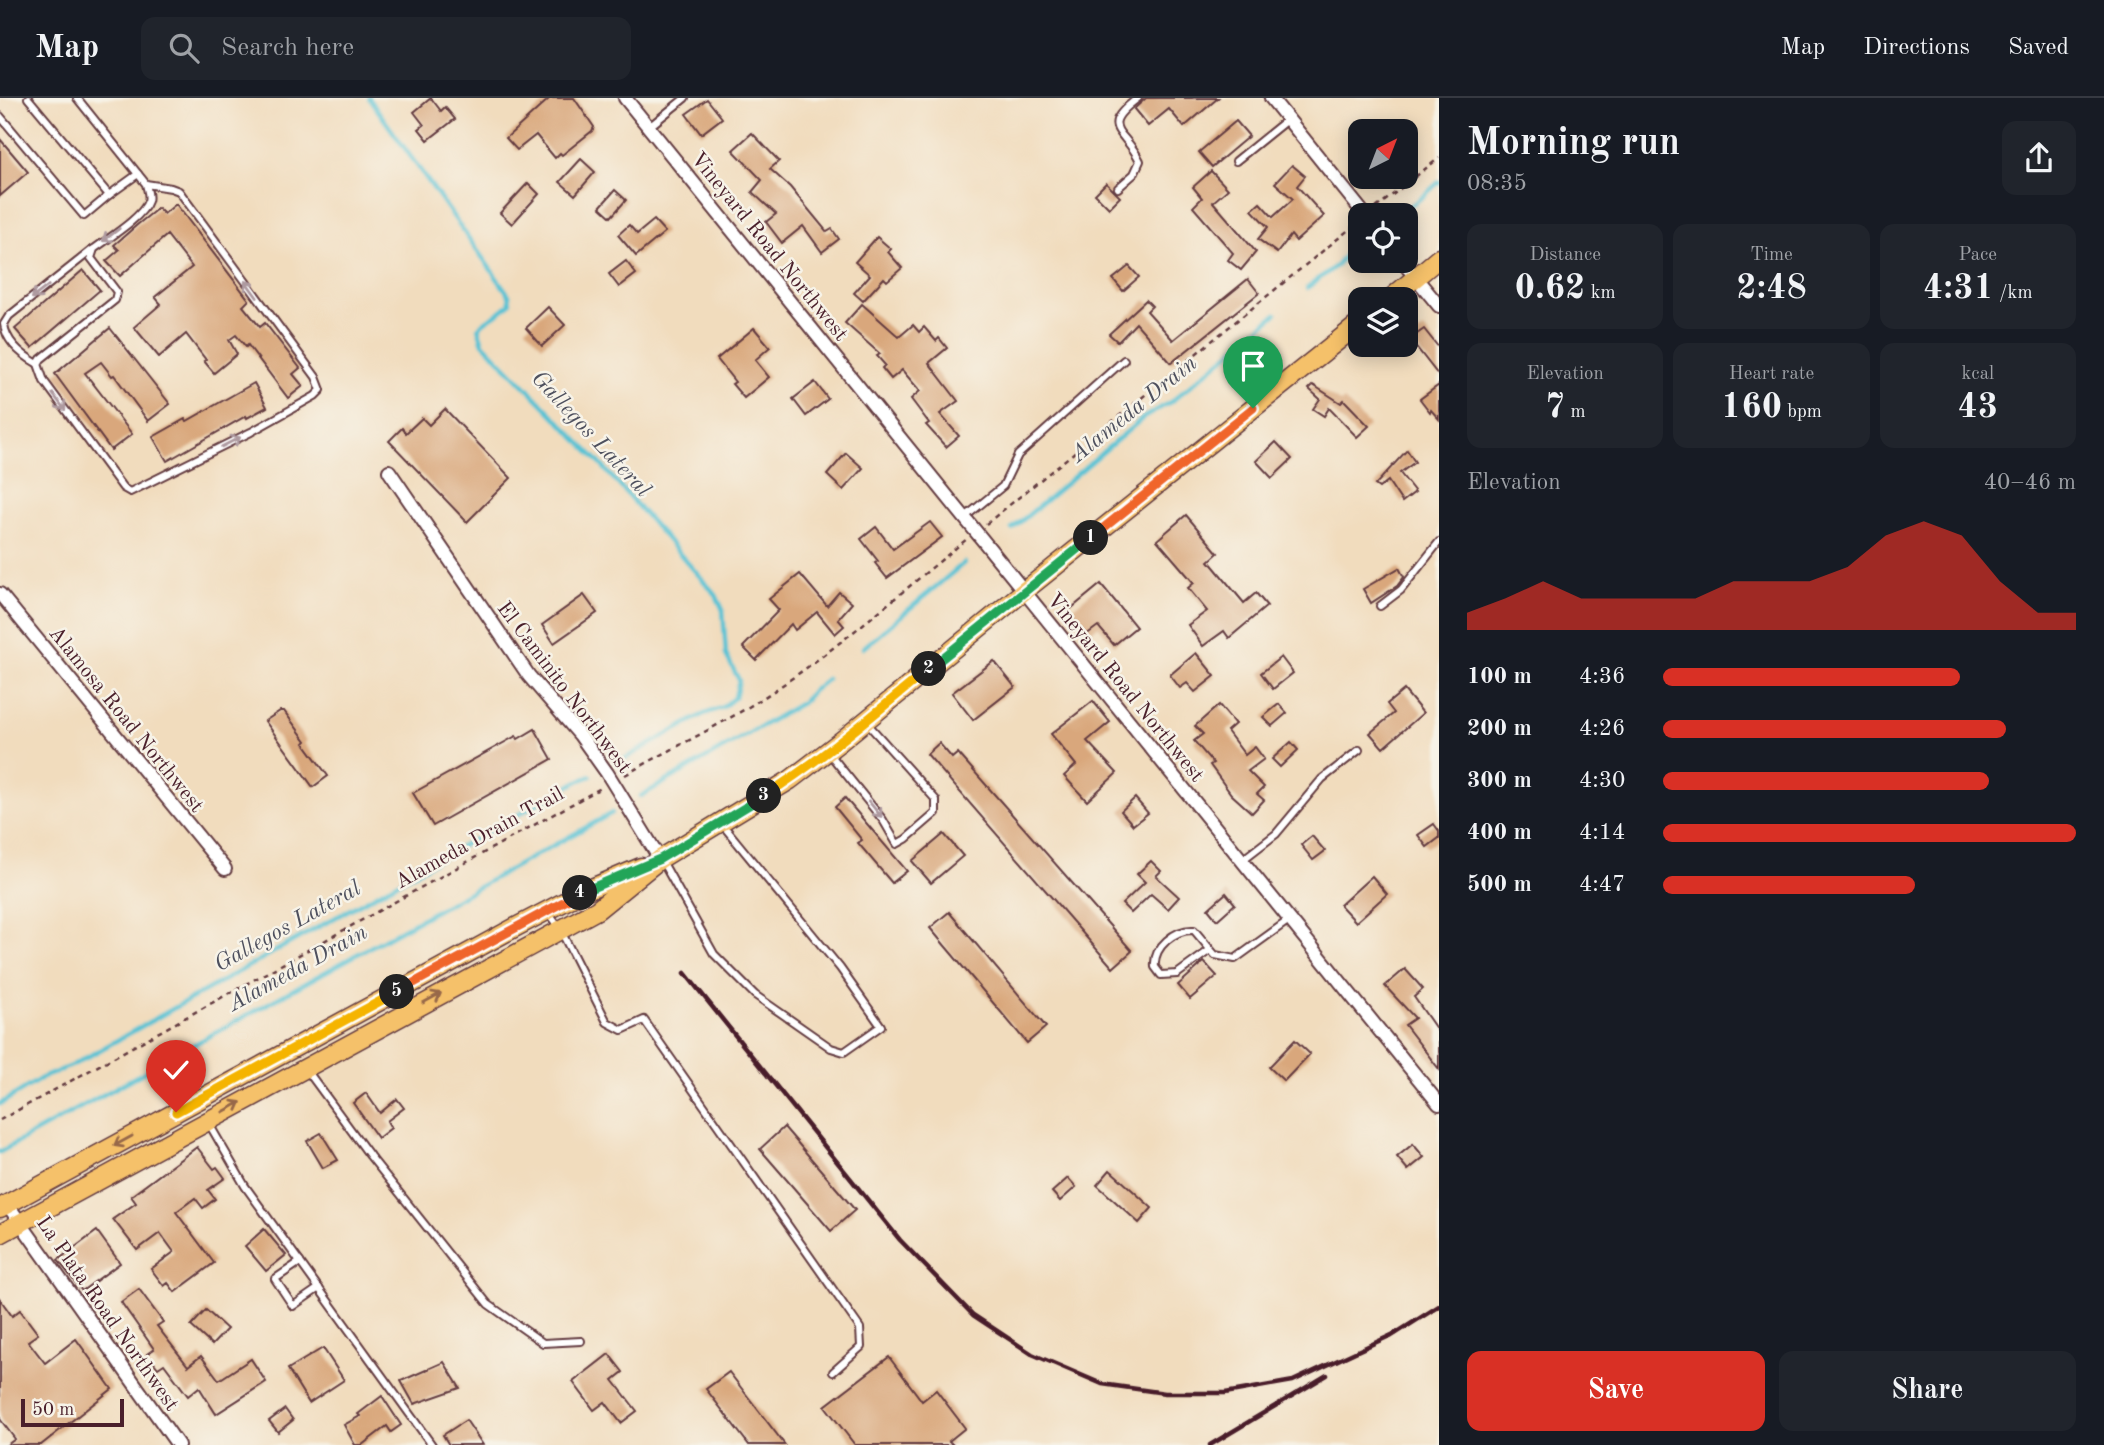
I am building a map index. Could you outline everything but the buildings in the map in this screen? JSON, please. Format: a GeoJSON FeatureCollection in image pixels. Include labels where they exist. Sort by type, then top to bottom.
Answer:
{"type":"FeatureCollection","features":[{"type":"Feature","properties":{"kind":"main road"},"geometry":{"type":"LineString","coordinates":[[1405,287],[1439,258]]}},
{"type":"Feature","properties":{"kind":"main road"},"geometry":{"type":"LineString","coordinates":[[0,1234],[597,910],[660,859],[790,780],[828,751],[1348,333]]}},
{"type":"Feature","properties":{"kind":"main road"},"geometry":{"type":"LineString","coordinates":[[3,1206],[547,911],[587,890],[660,859]]}},
{"type":"Feature","properties":{"kind":"street","name":"Vineyard Road Northwest"},"geometry":{"type":"LineString","coordinates":[[625,98],[1439,1104]]}},
{"type":"Feature","properties":{"kind":"street"},"geometry":{"type":"LineString","coordinates":[[1271,98],[1355,203]]}},
{"type":"Feature","properties":{"kind":"street"},"geometry":{"type":"LineString","coordinates":[[1412,273],[1439,306]]}},
{"type":"Feature","properties":{"kind":"street","name":"El Caminito Northwest"},"geometry":{"type":"LineString","coordinates":[[389,471],[529,677],[580,735],[607,773],[660,859]]}},
{"type":"Feature","properties":{"kind":"street","name":"Alamosa Road Northwest"},"geometry":{"type":"LineString","coordinates":[[0,594],[225,869]]}},
{"type":"Feature","properties":{"kind":"street","name":"La Plata Road Northwest"},"geometry":{"type":"LineString","coordinates":[[3,1206],[20,1222],[178,1445]]}},
{"type":"Feature","properties":{"kind":"lane"},"geometry":{"type":"LineString","coordinates":[[28,98],[110,195]]}},
{"type":"Feature","properties":{"kind":"lane"},"geometry":{"type":"LineString","coordinates":[[77,98],[146,184],[149,197],[140,213],[9,316],[4,324],[5,334],[16,348],[38,364],[44,381],[123,488],[131,492],[251,432],[321,390],[316,377],[179,191],[146,184]]}},
{"type":"Feature","properties":{"kind":"lane"},"geometry":{"type":"LineString","coordinates":[[649,127],[685,98]]}},
{"type":"Feature","properties":{"kind":"lane"},"geometry":{"type":"LineString","coordinates":[[1118,188],[1135,174],[1140,161],[1118,130],[1116,118],[1138,98]]}},
{"type":"Feature","properties":{"kind":"lane"},"geometry":{"type":"LineString","coordinates":[[0,116],[83,216],[138,174]]}},
{"type":"Feature","properties":{"kind":"lane"},"geometry":{"type":"LineString","coordinates":[[1236,162],[1287,119]]}},
{"type":"Feature","properties":{"kind":"lane"},"geometry":{"type":"LineString","coordinates":[[38,364],[115,300],[117,292],[91,258],[93,249]]}},
{"type":"Feature","properties":{"kind":"lane"},"geometry":{"type":"LineString","coordinates":[[964,518],[1003,486],[1018,455],[1124,360]]}},
{"type":"Feature","properties":{"kind":"lane"},"geometry":{"type":"LineString","coordinates":[[1380,606],[1401,590],[1439,541]]}},
{"type":"Feature","properties":{"kind":"lane"},"geometry":{"type":"LineString","coordinates":[[828,751],[883,820],[897,845],[906,839],[936,813],[936,800],[865,722]]}},
{"type":"Feature","properties":{"kind":"lane"},"geometry":{"type":"LineString","coordinates":[[1241,861],[1276,834],[1322,779],[1359,750]]}},
{"type":"Feature","properties":{"kind":"lane"},"geometry":{"type":"LineString","coordinates":[[660,859],[714,954],[755,995],[831,1048],[844,1052],[881,1026],[840,968],[721,822]]}},
{"type":"Feature","properties":{"kind":"lane"},"geometry":{"type":"LineString","coordinates":[[547,911],[560,929],[607,1022],[622,1030],[644,1020],[860,1328],[860,1347],[833,1372]]}},
{"type":"Feature","properties":{"kind":"lane"},"geometry":{"type":"LineString","coordinates":[[1210,950],[1172,975],[1161,975],[1155,967],[1158,950],[1182,931],[1194,930],[1215,955],[1235,958],[1289,920]]}},
{"type":"Feature","properties":{"kind":"lane"},"geometry":{"type":"LineString","coordinates":[[305,1067],[370,1156],[488,1304],[543,1343],[581,1341]]}},
{"type":"Feature","properties":{"kind":"lane"},"geometry":{"type":"LineString","coordinates":[[207,1120],[244,1186],[432,1445]]}},
{"type":"Feature","properties":{"kind":"lane"},"geometry":{"type":"LineString","coordinates":[[300,1262],[275,1279],[293,1307],[319,1288]]}},
{"type":"Feature","properties":{"kind":"path"},"geometry":{"type":"LineString","coordinates":[[1382,203],[1439,158]]}},
{"type":"Feature","properties":{"kind":"path"},"geometry":{"type":"LineString","coordinates":[[985,525],[1348,230]]}},
{"type":"Feature","properties":{"kind":"path"},"geometry":{"type":"LineString","coordinates":[[622,776],[738,713],[778,688],[967,539]]}},
{"type":"Feature","properties":{"kind":"path","name":"Alameda Drain Trail"},"geometry":{"type":"LineString","coordinates":[[0,1120],[605,786]]}},
{"type":"Feature","properties":{"kind":"waterway","name":"Gallegos Lateral"},"geometry":{"type":"LineString","coordinates":[[369,98],[509,295],[510,303],[478,328],[483,343],[597,460],[716,595],[723,610],[726,655],[739,680],[735,697],[723,707],[702,715],[617,763]]}},
{"type":"Feature","properties":{"kind":"waterway","name":"Alameda Drain"},"geometry":{"type":"LineString","coordinates":[[1414,203],[1439,182]]}},
{"type":"Feature","properties":{"kind":"waterway","name":"Alameda Drain"},"geometry":{"type":"LineString","coordinates":[[1307,288],[1337,265],[1348,251]]}},
{"type":"Feature","properties":{"kind":"waterway","name":"Alameda Drain"},"geometry":{"type":"LineString","coordinates":[[1012,529],[1143,418],[1172,401],[1276,314]]}},
{"type":"Feature","properties":{"kind":"waterway","name":"Alameda Drain"},"geometry":{"type":"LineString","coordinates":[[863,648],[964,563]]}},
{"type":"Feature","properties":{"kind":"waterway","name":"Alameda Drain"},"geometry":{"type":"LineString","coordinates":[[641,796],[803,702],[827,679]]}},
{"type":"Feature","properties":{"kind":"waterway","name":"Gallegos Lateral"},"geometry":{"type":"LineString","coordinates":[[0,1104],[42,1078],[73,1065],[591,776]]}},
{"type":"Feature","properties":{"kind":"waterway","name":"Alameda Drain"},"geometry":{"type":"LineString","coordinates":[[0,1152],[612,813]]}},
{"type":"Feature","properties":{"kind":"railway"},"geometry":{"type":"LineString","coordinates":[[685,973],[900,1240],[973,1315],[1032,1354],[1102,1384],[1165,1393],[1225,1393],[1293,1381],[1396,1333]]}},
{"type":"Feature","properties":{"kind":"railway"},"geometry":{"type":"LineString","coordinates":[[1390,1337],[1439,1306]]}},
{"type":"Feature","properties":{"kind":"railway"},"geometry":{"type":"LineString","coordinates":[[1210,1445],[1327,1375]]}},
{"type":"Feature","properties":{"kind":"route"},"geometry":{"type":"LineString","coordinates":[[176,1112],[514,928],[587,890],[660,859],[790,780],[1253,408]]}}]}
